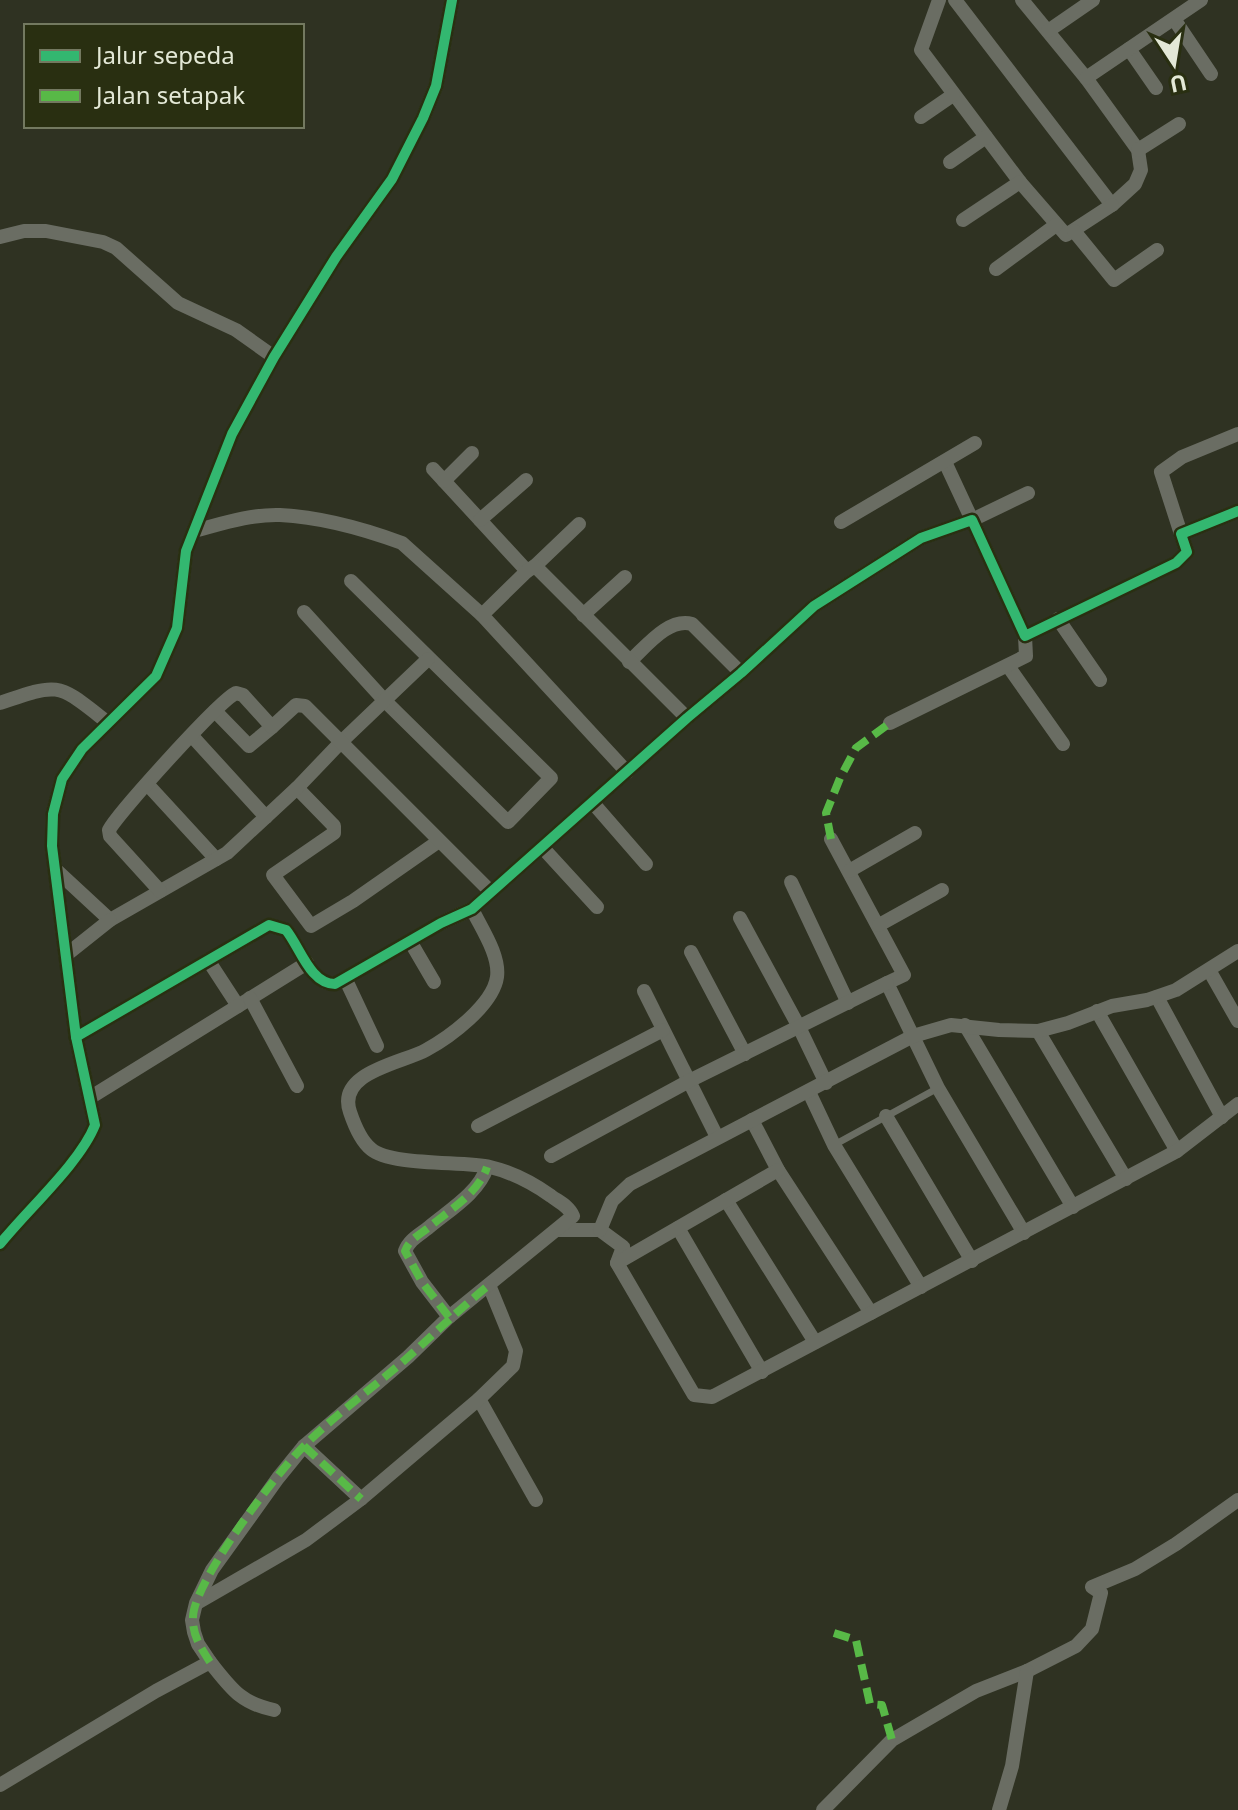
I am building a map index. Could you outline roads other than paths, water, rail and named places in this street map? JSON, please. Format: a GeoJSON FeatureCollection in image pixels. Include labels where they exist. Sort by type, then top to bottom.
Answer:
{"type":"FeatureCollection","features":[{"type":"Feature","properties":{"kind":"street"},"geometry":{"type":"LineString","coordinates":[[0,1244],[89,1137],[95,1119],[76,1037],[52,846],[53,814],[62,779],[82,749],[156,676],[177,628],[186,551],[232,434],[274,357],[336,257],[392,179],[423,118],[436,86],[452,0]]}},
{"type":"Feature","properties":{"kind":"street"},"geometry":{"type":"LineString","coordinates":[[939,0],[920,48],[1020,182],[1066,235],[1112,205],[1135,184],[1141,170],[1138,150],[1086,78],[1022,0]]}},
{"type":"Feature","properties":{"kind":"street"},"geometry":{"type":"LineString","coordinates":[[955,0],[1112,205]]}},
{"type":"Feature","properties":{"kind":"street"},"geometry":{"type":"LineString","coordinates":[[1048,31],[1093,0]]}},
{"type":"Feature","properties":{"kind":"street"},"geometry":{"type":"LineString","coordinates":[[1086,78],[1201,0]]}},
{"type":"Feature","properties":{"kind":"street"},"geometry":{"type":"LineString","coordinates":[[1174,19],[1211,74]]}},
{"type":"Feature","properties":{"kind":"street"},"geometry":{"type":"LineString","coordinates":[[1129,49],[1156,88]]}},
{"type":"Feature","properties":{"kind":"street"},"geometry":{"type":"LineString","coordinates":[[921,117],[953,95]]}},
{"type":"Feature","properties":{"kind":"street"},"geometry":{"type":"LineString","coordinates":[[1138,150],[1179,124]]}},
{"type":"Feature","properties":{"kind":"street"},"geometry":{"type":"LineString","coordinates":[[950,162],[986,137]]}},
{"type":"Feature","properties":{"kind":"street"},"geometry":{"type":"LineString","coordinates":[[963,220],[1020,182]]}},
{"type":"Feature","properties":{"kind":"street"},"geometry":{"type":"LineString","coordinates":[[996,269],[1056,225]]}},
{"type":"Feature","properties":{"kind":"street"},"geometry":{"type":"LineString","coordinates":[[0,237],[24,231],[46,231],[103,242],[116,248],[178,303],[236,330],[274,357]]}},
{"type":"Feature","properties":{"kind":"street"},"geometry":{"type":"LineString","coordinates":[[1074,231],[1114,280],[1157,250]]}},
{"type":"Feature","properties":{"kind":"street"},"geometry":{"type":"LineString","coordinates":[[1025,636],[1176,563],[1187,552],[1161,472],[1182,457],[1238,434]]}},
{"type":"Feature","properties":{"kind":"street"},"geometry":{"type":"LineString","coordinates":[[841,522],[975,443]]}},
{"type":"Feature","properties":{"kind":"street"},"geometry":{"type":"LineString","coordinates":[[444,481],[472,453]]}},
{"type":"Feature","properties":{"kind":"street"},"geometry":{"type":"LineString","coordinates":[[890,723],[1026,656],[1025,636],[945,462]]}},
{"type":"Feature","properties":{"kind":"street"},"geometry":{"type":"LineString","coordinates":[[433,469],[480,520],[583,615],[687,718]]}},
{"type":"Feature","properties":{"kind":"street"},"geometry":{"type":"LineString","coordinates":[[480,520],[526,480]]}},
{"type":"Feature","properties":{"kind":"street"},"geometry":{"type":"LineString","coordinates":[[76,1037],[269,925],[275,924],[286,930],[313,972],[327,984],[335,984],[441,923],[472,909],[814,606],[921,538],[972,520],[1028,493]]}},
{"type":"Feature","properties":{"kind":"street"},"geometry":{"type":"LineString","coordinates":[[1181,534],[1238,511]]}},
{"type":"Feature","properties":{"kind":"street"},"geometry":{"type":"LineString","coordinates":[[194,531],[239,519],[279,515],[336,523],[388,536],[402,543],[482,615],[627,772]]}},
{"type":"Feature","properties":{"kind":"street"},"geometry":{"type":"LineString","coordinates":[[482,615],[579,524]]}},
{"type":"Feature","properties":{"kind":"street"},"geometry":{"type":"LineString","coordinates":[[583,615],[625,577]]}},
{"type":"Feature","properties":{"kind":"street"},"geometry":{"type":"LineString","coordinates":[[304,612],[385,701],[508,822],[551,778],[351,581]]}},
{"type":"Feature","properties":{"kind":"street"},"geometry":{"type":"LineString","coordinates":[[1058,619],[1100,680]]}},
{"type":"Feature","properties":{"kind":"street"},"geometry":{"type":"LineString","coordinates":[[629,662],[670,626],[685,622],[692,624],[741,673]]}},
{"type":"Feature","properties":{"kind":"street"},"geometry":{"type":"LineString","coordinates":[[66,955],[110,920],[227,853],[428,659]]}},
{"type":"Feature","properties":{"kind":"street"},"geometry":{"type":"LineString","coordinates":[[1008,666],[1063,744]]}},
{"type":"Feature","properties":{"kind":"street"},"geometry":{"type":"LineString","coordinates":[[0,703],[27,693],[58,688],[107,722]]}},
{"type":"Feature","properties":{"kind":"street"},"geometry":{"type":"LineString","coordinates":[[160,891],[110,836],[109,830],[232,694],[240,694],[272,727]]}},
{"type":"Feature","properties":{"kind":"street"},"geometry":{"type":"LineString","coordinates":[[215,711],[249,746],[300,704],[491,892]]}},
{"type":"Feature","properties":{"kind":"street"},"geometry":{"type":"LineString","coordinates":[[192,736],[266,817]]}},
{"type":"Feature","properties":{"kind":"street"},"geometry":{"type":"LineString","coordinates":[[148,785],[216,859]]}},
{"type":"Feature","properties":{"kind":"street"},"geometry":{"type":"LineString","coordinates":[[297,788],[334,826],[334,833],[273,875],[311,926],[353,901],[439,841]]}},
{"type":"Feature","properties":{"kind":"street"},"geometry":{"type":"LineString","coordinates":[[593,803],[646,864]]}},
{"type":"Feature","properties":{"kind":"street"},"geometry":{"type":"LineString","coordinates":[[849,871],[915,833]]}},
{"type":"Feature","properties":{"kind":"street"},"geometry":{"type":"LineString","coordinates":[[551,1156],[689,1081],[904,975],[831,839]]}},
{"type":"Feature","properties":{"kind":"street"},"geometry":{"type":"LineString","coordinates":[[542,847],[597,907]]}},
{"type":"Feature","properties":{"kind":"street"},"geometry":{"type":"LineString","coordinates":[[56,870],[110,920]]}},
{"type":"Feature","properties":{"kind":"street"},"geometry":{"type":"LineString","coordinates":[[791,882],[848,1003]]}},
{"type":"Feature","properties":{"kind":"street"},"geometry":{"type":"LineString","coordinates":[[879,925],[942,890]]}},
{"type":"Feature","properties":{"kind":"street"},"geometry":{"type":"LineString","coordinates":[[274,1710],[246,1702],[235,1693],[198,1644],[192,1620],[196,1603],[212,1570],[304,1446],[408,1357],[449,1317],[572,1218],[570,1209],[538,1188],[487,1167],[429,1163],[379,1154],[361,1137],[349,1110],[348,1095],[357,1082],[371,1072],[426,1050],[474,1015],[489,995],[498,975],[494,955],[472,909]]}},
{"type":"Feature","properties":{"kind":"street"},"geometry":{"type":"LineString","coordinates":[[740,918],[826,1083]]}},
{"type":"Feature","properties":{"kind":"street"},"geometry":{"type":"LineString","coordinates":[[410,941],[434,982]]}},
{"type":"Feature","properties":{"kind":"street"},"geometry":{"type":"LineString","coordinates":[[600,1230],[612,1201],[622,1191],[717,1137],[913,1036],[951,1025],[1038,1031],[1176,990],[1238,951]]}},
{"type":"Feature","properties":{"kind":"street"},"geometry":{"type":"LineString","coordinates":[[691,952],[745,1054]]}},
{"type":"Feature","properties":{"kind":"street"},"geometry":{"type":"LineString","coordinates":[[208,960],[244,1002],[297,1086]]}},
{"type":"Feature","properties":{"kind":"street"},"geometry":{"type":"LineString","coordinates":[[91,1097],[307,963]]}},
{"type":"Feature","properties":{"kind":"street"},"geometry":{"type":"LineString","coordinates":[[1209,970],[1238,1021]]}},
{"type":"Feature","properties":{"kind":"street"},"geometry":{"type":"LineString","coordinates":[[345,978],[377,1046]]}},
{"type":"Feature","properties":{"kind":"street"},"geometry":{"type":"LineString","coordinates":[[887,983],[938,1088],[1024,1233]]}},
{"type":"Feature","properties":{"kind":"street"},"geometry":{"type":"LineString","coordinates":[[644,991],[717,1137]]}},
{"type":"Feature","properties":{"kind":"street"},"geometry":{"type":"LineString","coordinates":[[1157,997],[1222,1117]]}},
{"type":"Feature","properties":{"kind":"street"},"geometry":{"type":"LineString","coordinates":[[1097,1011],[1177,1151]]}},
{"type":"Feature","properties":{"kind":"street"},"geometry":{"type":"LineString","coordinates":[[965,1025],[1073,1207]]}},
{"type":"Feature","properties":{"kind":"street"},"geometry":{"type":"LineString","coordinates":[[478,1126],[663,1030]]}},
{"type":"Feature","properties":{"kind":"street"},"geometry":{"type":"LineString","coordinates":[[1038,1031],[1126,1179]]}},
{"type":"Feature","properties":{"kind":"street"},"geometry":{"type":"LineString","coordinates":[[809,1092],[834,1145],[921,1287]]}},
{"type":"Feature","properties":{"kind":"street"},"geometry":{"type":"LineString","coordinates":[[617,1263],[694,1395],[712,1397],[1177,1151],[1238,1104]]}},
{"type":"Feature","properties":{"kind":"street"},"geometry":{"type":"LineString","coordinates":[[886,1116],[972,1261]]}},
{"type":"Feature","properties":{"kind":"street"},"geometry":{"type":"LineString","coordinates":[[752,1120],[778,1170],[871,1313]]}},
{"type":"Feature","properties":{"kind":"street"},"geometry":{"type":"LineString","coordinates":[[449,1317],[422,1282],[405,1251],[414,1238],[473,1191],[487,1167]]}},
{"type":"Feature","properties":{"kind":"street"},"geometry":{"type":"LineString","coordinates":[[617,1263],[778,1170]]}},
{"type":"Feature","properties":{"kind":"street"},"geometry":{"type":"LineString","coordinates":[[726,1200],[815,1342]]}},
{"type":"Feature","properties":{"kind":"street"},"geometry":{"type":"LineString","coordinates":[[678,1228],[762,1372]]}},
{"type":"Feature","properties":{"kind":"street"},"geometry":{"type":"LineString","coordinates":[[558,1230],[600,1230],[623,1247],[617,1263]]}},
{"type":"Feature","properties":{"kind":"street"},"geometry":{"type":"LineString","coordinates":[[196,1603],[306,1540],[361,1499],[479,1399],[513,1366],[516,1358],[513,1343],[489,1285]]}},
{"type":"Feature","properties":{"kind":"street"},"geometry":{"type":"LineString","coordinates":[[479,1399],[536,1500]]}},
{"type":"Feature","properties":{"kind":"street"},"geometry":{"type":"LineString","coordinates":[[304,1446],[361,1499]]}},
{"type":"Feature","properties":{"kind":"street"},"geometry":{"type":"LineString","coordinates":[[823,1810],[892,1740],[976,1691],[1064,1654],[1083,1640],[1092,1629],[1101,1593],[1092,1587],[1145,1562],[1238,1500]]}},
{"type":"Feature","properties":{"kind":"street"},"geometry":{"type":"LineString","coordinates":[[0,1785],[210,1662]]}},
{"type":"Feature","properties":{"kind":"street"},"geometry":{"type":"LineString","coordinates":[[999,1810],[1012,1766],[1027,1671]]}},
{"type":"Feature","properties":{"kind":"lane"},"geometry":{"type":"LineString","coordinates":[[834,1145],[938,1088]]}}]}
